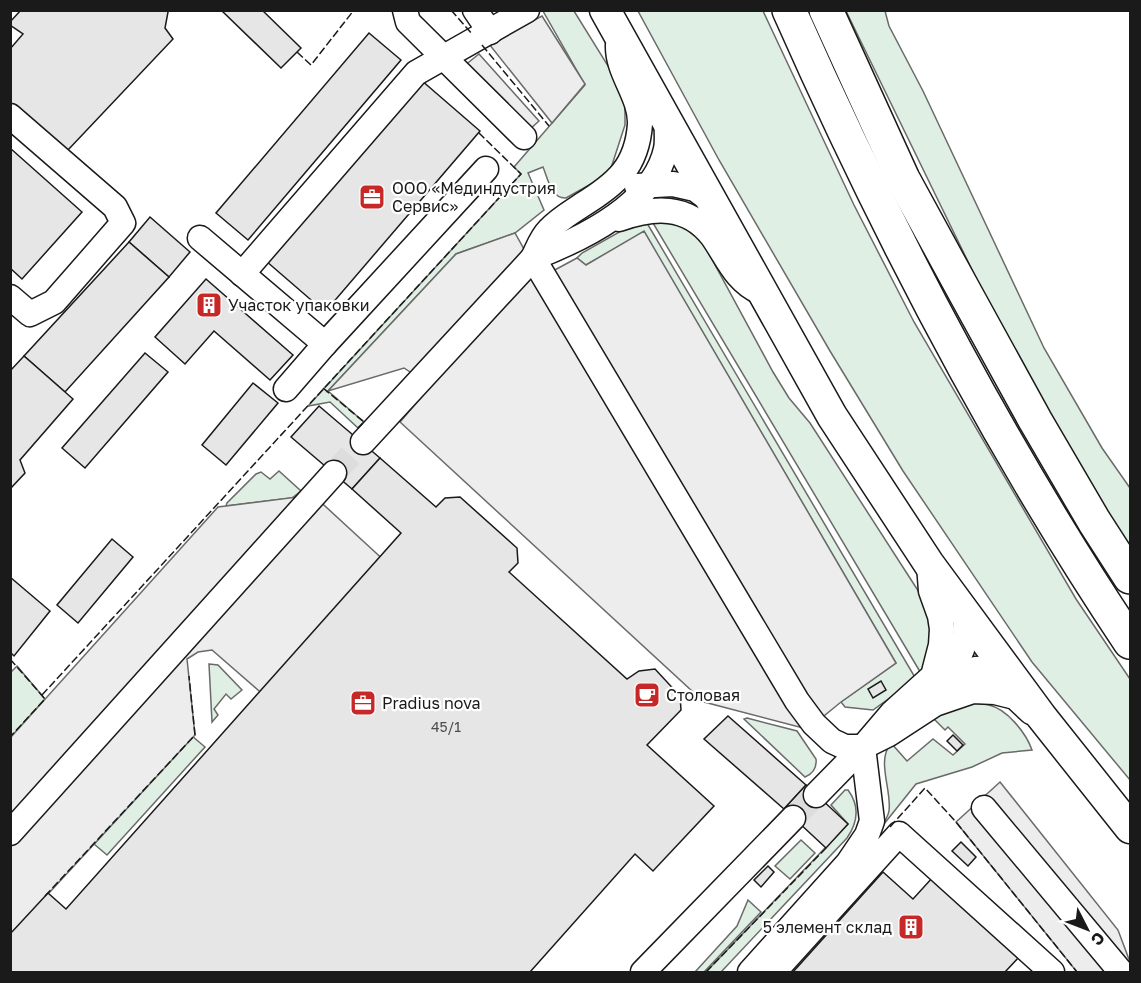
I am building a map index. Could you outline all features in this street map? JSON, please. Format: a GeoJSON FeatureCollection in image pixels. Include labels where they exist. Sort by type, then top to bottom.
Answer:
{"type":"FeatureCollection","features":[{"type":"Feature","properties":{"kind":"highway"},"geometry":{"type":"LineString","coordinates":[[789,10],[901,249],[1008,444],[1097,592],[1131,642]]}},
{"type":"Feature","properties":{"kind":"highway"},"geometry":{"type":"LineString","coordinates":[[826,10],[903,179],[1041,430],[1094,521],[1131,577]]}},
{"type":"Feature","properties":{"kind":"main road"},"geometry":{"type":"LineString","coordinates":[[612,22],[832,416],[929,564],[1056,733],[1131,828]]}},
{"type":"Feature","properties":{"kind":"lane"},"geometry":{"type":"LineString","coordinates":[[405,10],[408,22],[524,137]]}},
{"type":"Feature","properties":{"kind":"lane"},"geometry":{"type":"LineString","coordinates":[[475,10],[490,32]]}},
{"type":"Feature","properties":{"kind":"lane"},"geometry":{"type":"LineString","coordinates":[[242,274],[416,73],[527,10]]}},
{"type":"Feature","properties":{"kind":"lane"},"geometry":{"type":"LineString","coordinates":[[363,442],[533,258],[542,238],[550,228],[563,217],[602,193],[632,162],[637,147],[640,121],[637,105],[622,68],[612,22]]}},
{"type":"Feature","properties":{"kind":"lane"},"geometry":{"type":"LineString","coordinates":[[10,116],[115,207],[123,223],[54,302],[30,314],[10,297]]}},
{"type":"Feature","properties":{"kind":"lane"},"geometry":{"type":"LineString","coordinates":[[533,258],[556,249],[597,227],[635,201],[649,185],[666,148],[667,120]]}},
{"type":"Feature","properties":{"kind":"lane"},"geometry":{"type":"LineString","coordinates":[[286,389],[486,169]]}},
{"type":"Feature","properties":{"kind":"lane"},"geometry":{"type":"LineString","coordinates":[[602,193],[673,183],[695,189],[711,201]]}},
{"type":"Feature","properties":{"kind":"lane"},"geometry":{"type":"LineString","coordinates":[[597,227],[641,211],[669,210],[681,214],[697,221],[711,236],[732,269],[748,287],[764,294]]}},
{"type":"Feature","properties":{"kind":"lane"},"geometry":{"type":"LineString","coordinates":[[200,238],[325,344]]}},
{"type":"Feature","properties":{"kind":"lane"},"geometry":{"type":"LineString","coordinates":[[533,258],[797,701],[814,724],[832,741],[845,747],[863,747],[889,734],[935,704],[973,691],[995,692],[1015,697],[1056,733]]}},
{"type":"Feature","properties":{"kind":"lane"},"geometry":{"type":"LineString","coordinates":[[10,833],[334,473]]}},
{"type":"Feature","properties":{"kind":"lane"},"geometry":{"type":"LineString","coordinates":[[816,795],[863,747],[892,713],[933,676],[941,645],[942,629],[931,591],[929,564]]}},
{"type":"Feature","properties":{"kind":"lane"},"geometry":{"type":"LineString","coordinates":[[922,699],[946,676],[962,650],[967,634],[964,611]]}},
{"type":"Feature","properties":{"kind":"lane"},"geometry":{"type":"LineString","coordinates":[[863,747],[951,678],[977,669],[1009,671]]}},
{"type":"Feature","properties":{"kind":"lane"},"geometry":{"type":"LineString","coordinates":[[750,972],[848,863],[867,835],[872,821],[863,747]]}},
{"type":"Feature","properties":{"kind":"lane"},"geometry":{"type":"LineString","coordinates":[[984,808],[1120,972]]}},
{"type":"Feature","properties":{"kind":"lane"},"geometry":{"type":"LineString","coordinates":[[643,972],[793,818]]}},
{"type":"Feature","properties":{"kind":"lane"},"geometry":{"type":"LineString","coordinates":[[774,972],[899,834],[1052,972]]}},
{"type":"Feature","properties":{"kind":"green space"},"geometry":{"type":"Polygon","coordinates":[[[543,11],[574,11],[625,98],[625,125],[611,168],[600,179],[566,198],[553,192],[543,167],[528,173],[544,210],[515,233],[456,254],[328,391],[364,422],[358,428],[330,402],[308,406],[521,174],[514,167],[585,85],[543,11]]]}},
{"type":"Feature","properties":{"kind":"green space"},"geometry":{"type":"Polygon","coordinates":[[[638,11],[763,11],[854,205],[914,322],[1076,599],[1130,679],[1130,780],[1032,662],[903,471],[719,160],[638,11]]]}},
{"type":"Feature","properties":{"kind":"green space"},"geometry":{"type":"Polygon","coordinates":[[[846,11],[885,11],[889,26],[923,91],[1044,348],[1102,448],[1130,488],[1130,557],[1011,350],[846,11]]]}},
{"type":"Feature","properties":{"kind":"green space"},"geometry":{"type":"Polygon","coordinates":[[[644,218],[916,679],[873,710],[845,707],[841,702],[896,663],[644,232],[586,265],[577,258],[644,218]]]}},
{"type":"Feature","properties":{"kind":"green space"},"geometry":{"type":"Polygon","coordinates":[[[650,218],[690,225],[701,239],[789,398],[810,423],[917,589],[928,609],[934,630],[922,675],[650,218]]]}},
{"type":"Feature","properties":{"kind":"green space"},"geometry":{"type":"Polygon","coordinates":[[[279,471],[301,491],[292,498],[226,506],[256,474],[261,472],[270,479],[279,471]]]}},
{"type":"Feature","properties":{"kind":"green space"},"geometry":{"type":"Polygon","coordinates":[[[209,664],[218,665],[242,690],[231,699],[226,694],[214,709],[218,715],[212,722],[209,664]]]}},
{"type":"Feature","properties":{"kind":"green space"},"geometry":{"type":"Polygon","coordinates":[[[17,666],[45,699],[11,737],[11,672],[17,666]]]}},
{"type":"Feature","properties":{"kind":"green space"},"geometry":{"type":"Polygon","coordinates":[[[964,703],[986,704],[1002,711],[1021,729],[1032,750],[1002,753],[972,767],[916,784],[880,829],[889,811],[885,758],[891,743],[907,761],[933,739],[953,755],[965,744],[948,727],[945,730],[932,717],[964,703]]]}},
{"type":"Feature","properties":{"kind":"green space"},"geometry":{"type":"Polygon","coordinates":[[[744,719],[797,731],[816,759],[812,772],[805,777],[744,719]]]}},
{"type":"Feature","properties":{"kind":"green space"},"geometry":{"type":"Polygon","coordinates":[[[192,736],[205,747],[107,855],[94,844],[192,736]]]}},
{"type":"Feature","properties":{"kind":"green space"},"geometry":{"type":"Polygon","coordinates":[[[845,790],[848,790],[852,796],[856,808],[855,820],[847,838],[721,972],[706,972],[848,824],[831,805],[845,790]]]}},
{"type":"Feature","properties":{"kind":"green space"},"geometry":{"type":"Polygon","coordinates":[[[801,840],[815,853],[790,879],[775,866],[801,840]]]}},
{"type":"Feature","properties":{"kind":"green space"},"geometry":{"type":"Polygon","coordinates":[[[748,900],[761,912],[704,972],[695,972],[737,926],[748,900]]]}},
{"type":"Feature","properties":{"kind":"shaded area"},"geometry":{"type":"Polygon","coordinates":[[[542,16],[585,84],[552,123],[489,44],[542,16]]]}},
{"type":"Feature","properties":{"kind":"shaded area"},"geometry":{"type":"Polygon","coordinates":[[[479,54],[539,121],[529,130],[464,66],[479,54]]]}},
{"type":"Feature","properties":{"kind":"shaded area"},"geometry":{"type":"Polygon","coordinates":[[[644,231],[896,663],[814,724],[803,728],[704,702],[400,422],[431,386],[404,368],[328,391],[456,254],[515,233],[540,278],[577,258],[586,265],[644,231]]]}},
{"type":"Feature","properties":{"kind":"shaded area"},"geometry":{"type":"Polygon","coordinates":[[[313,495],[388,564],[266,697],[212,650],[198,652],[187,659],[195,735],[11,934],[11,737],[218,507],[313,495]]]}},
{"type":"Feature","properties":{"kind":"shaded area"},"geometry":{"type":"Polygon","coordinates":[[[1000,782],[1118,930],[1130,962],[1130,967],[1124,972],[1077,972],[956,822],[1000,782]]]}},
{"type":"Feature","properties":{"kind":"building"},"geometry":{"type":"Polygon","coordinates":[[[21,10],[167,10],[165,28],[173,39],[67,151],[10,105],[10,49],[23,34],[10,25],[10,22],[21,10]]]}},
{"type":"Feature","properties":{"kind":"building"},"geometry":{"type":"Polygon","coordinates":[[[221,10],[262,10],[301,48],[281,68],[221,10]]]}},
{"type":"Feature","properties":{"kind":"building"},"geometry":{"type":"Polygon","coordinates":[[[369,33],[401,60],[248,240],[216,213],[369,33]]]}},
{"type":"Feature","properties":{"kind":"building","name":"ООО «Мединдустрия Сервис»"},"geometry":{"type":"Polygon","coordinates":[[[421,80],[480,131],[325,312],[266,261],[421,80]]]}},
{"type":"Feature","properties":{"kind":"building"},"geometry":{"type":"Polygon","coordinates":[[[10,148],[82,212],[22,279],[10,268],[10,148]]]}},
{"type":"Feature","properties":{"kind":"building"},"geometry":{"type":"Polygon","coordinates":[[[150,217],[190,252],[169,277],[129,242],[150,217]]]}},
{"type":"Feature","properties":{"kind":"building"},"geometry":{"type":"Polygon","coordinates":[[[129,242],[169,277],[65,392],[24,356],[129,242]]]}},
{"type":"Feature","properties":{"kind":"building","name":"Участок упаковки"},"geometry":{"type":"Polygon","coordinates":[[[206,279],[293,355],[270,380],[214,331],[185,364],[155,337],[206,279]]]}},
{"type":"Feature","properties":{"kind":"building"},"geometry":{"type":"Polygon","coordinates":[[[145,353],[168,372],[85,468],[62,448],[145,353]]]}},
{"type":"Feature","properties":{"kind":"building"},"geometry":{"type":"Polygon","coordinates":[[[24,356],[73,399],[20,460],[25,473],[10,489],[10,371],[24,356]]]}},
{"type":"Feature","properties":{"kind":"building"},"geometry":{"type":"Polygon","coordinates":[[[253,383],[278,403],[226,465],[202,445],[253,383]]]}},
{"type":"Feature","properties":{"kind":"building"},"geometry":{"type":"Polygon","coordinates":[[[319,406],[380,458],[352,489],[291,437],[319,406]]]}},
{"type":"Feature","properties":{"kind":"building"},"geometry":{"type":"Polygon","coordinates":[[[380,458],[436,507],[445,498],[460,497],[517,548],[518,563],[509,572],[627,679],[639,671],[655,669],[680,696],[681,710],[647,745],[714,806],[653,871],[635,854],[530,972],[10,972],[10,934],[48,893],[66,909],[401,533],[352,489],[380,458]]]}},
{"type":"Feature","properties":{"kind":"building"},"geometry":{"type":"Polygon","coordinates":[[[112,539],[133,557],[78,623],[57,605],[112,539]]]}},
{"type":"Feature","properties":{"kind":"building"},"geometry":{"type":"Polygon","coordinates":[[[10,577],[50,611],[14,656],[10,652],[10,577]]]}},
{"type":"Feature","properties":{"kind":"building"},"geometry":{"type":"Polygon","coordinates":[[[881,681],[886,690],[873,698],[868,689],[881,681]]]}},
{"type":"Feature","properties":{"kind":"building"},"geometry":{"type":"Polygon","coordinates":[[[728,716],[806,785],[784,809],[704,739],[728,716]]]}},
{"type":"Feature","properties":{"kind":"building"},"geometry":{"type":"Polygon","coordinates":[[[953,735],[963,745],[957,751],[947,741],[953,735]]]}},
{"type":"Feature","properties":{"kind":"building"},"geometry":{"type":"Polygon","coordinates":[[[806,785],[848,824],[826,848],[784,809],[806,785]]]}},
{"type":"Feature","properties":{"kind":"building"},"geometry":{"type":"Polygon","coordinates":[[[961,842],[976,857],[968,866],[952,851],[961,842]]]}},
{"type":"Feature","properties":{"kind":"building"},"geometry":{"type":"Polygon","coordinates":[[[768,866],[774,872],[761,887],[754,880],[768,866]]]}},
{"type":"Feature","properties":{"kind":"building","name":"5 элемент склад"},"geometry":{"type":"Polygon","coordinates":[[[883,872],[913,899],[933,877],[1020,956],[1005,972],[793,972],[883,872]]]}},
{"type":"Feature","properties":{"kind":"tunnel"},"geometry":{"type":"LineString","coordinates":[[334,473],[363,442]]}},
{"type":"Feature","properties":{"kind":"tunnel"},"geometry":{"type":"LineString","coordinates":[[793,818],[816,795]]}},
{"type":"Feature","properties":{"kind":"fence"},"geometry":{"type":"LineString","coordinates":[[297,52],[311,65],[354,10]]}},
{"type":"Feature","properties":{"kind":"fence"},"geometry":{"type":"LineString","coordinates":[[451,10],[472,34]]}},
{"type":"Feature","properties":{"kind":"fence"},"geometry":{"type":"LineString","coordinates":[[482,45],[549,126]]}},
{"type":"Feature","properties":{"kind":"fence"},"geometry":{"type":"LineString","coordinates":[[42,695],[521,174],[479,133]]}},
{"type":"Feature","properties":{"kind":"fence"},"geometry":{"type":"LineString","coordinates":[[323,388],[364,422],[358,428]]}},
{"type":"Feature","properties":{"kind":"fence"},"geometry":{"type":"LineString","coordinates":[[10,659],[45,699],[10,737]]}},
{"type":"Feature","properties":{"kind":"fence"},"geometry":{"type":"LineString","coordinates":[[45,896],[195,735],[189,676]]}},
{"type":"Feature","properties":{"kind":"fence"},"geometry":{"type":"LineString","coordinates":[[890,827],[925,788],[956,822],[1077,972]]}},
{"type":"Feature","properties":{"kind":"fence"},"geometry":{"type":"LineString","coordinates":[[706,972],[826,848]]}},
{"type":"Feature","properties":{"kind":"place","name":"ООО «Мединдустрия Сервис»"},"geometry":{"type":"Point","coordinates":[372,197]}},
{"type":"Feature","properties":{"kind":"place","name":"Участок упаковки"},"geometry":{"type":"Point","coordinates":[209,305]}},
{"type":"Feature","properties":{"kind":"place","name":"Столовая"},"geometry":{"type":"Point","coordinates":[647,695]}},
{"type":"Feature","properties":{"kind":"place","name":"Pradius nova"},"geometry":{"type":"Point","coordinates":[363,703]}},
{"type":"Feature","properties":{"kind":"place","name":"5 элемент склад"},"geometry":{"type":"Point","coordinates":[911,927]}}]}
